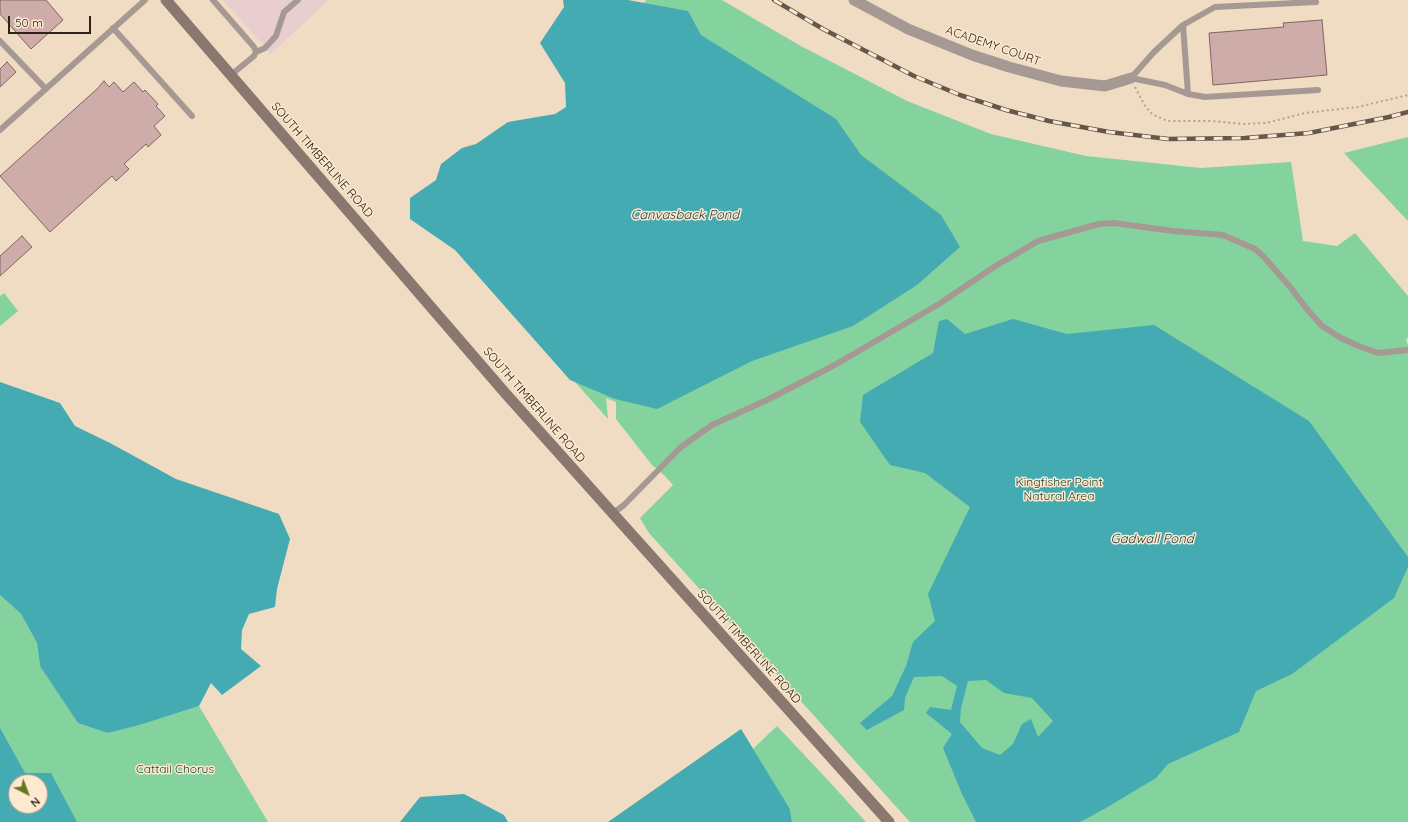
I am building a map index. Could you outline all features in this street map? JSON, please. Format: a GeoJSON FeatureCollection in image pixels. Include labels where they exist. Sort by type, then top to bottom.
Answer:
{"type":"FeatureCollection","features":[{"type":"Feature","properties":{"kind":"main road","name":"SOUTH TIMBERLINE ROAD"},"geometry":{"type":"LineString","coordinates":[[166,0],[506,394],[889,822]]}},
{"type":"Feature","properties":{"kind":"street","name":"ACADEMY COURT"},"geometry":{"type":"LineString","coordinates":[[854,0],[908,29],[972,55],[1009,67],[1061,81],[1105,86],[1131,78]]}},
{"type":"Feature","properties":{"kind":"lane"},"geometry":{"type":"LineString","coordinates":[[0,130],[145,0]]}},
{"type":"Feature","properties":{"kind":"lane"},"geometry":{"type":"LineString","coordinates":[[213,0],[254,47],[256,52]]}},
{"type":"Feature","properties":{"kind":"lane"},"geometry":{"type":"LineString","coordinates":[[231,75],[254,56],[256,52],[265,48],[276,36],[284,12],[298,0]]}},
{"type":"Feature","properties":{"kind":"lane"},"geometry":{"type":"LineString","coordinates":[[1316,2],[1215,7],[1183,25],[1154,52],[1131,78],[1165,86],[1204,98],[1318,90]]}},
{"type":"Feature","properties":{"kind":"lane"},"geometry":{"type":"LineString","coordinates":[[1183,25],[1188,94]]}},
{"type":"Feature","properties":{"kind":"lane"},"geometry":{"type":"LineString","coordinates":[[113,28],[192,116]]}},
{"type":"Feature","properties":{"kind":"lane"},"geometry":{"type":"LineString","coordinates":[[0,41],[46,89]]}},
{"type":"Feature","properties":{"kind":"lane"},"geometry":{"type":"LineString","coordinates":[[612,514],[624,505],[681,447],[712,425],[767,400],[833,366],[940,304],[994,267],[1038,241],[1099,224],[1114,223],[1173,231],[1223,235],[1255,249],[1262,255],[1322,326],[1341,338],[1378,353],[1408,350]]}},
{"type":"Feature","properties":{"kind":"path"},"geometry":{"type":"LineString","coordinates":[[1131,78],[1145,106],[1152,114],[1167,121],[1212,121],[1243,124],[1266,123],[1305,113],[1358,107],[1408,95]]}},
{"type":"Feature","properties":{"kind":"shaded area"},"geometry":{"type":"Polygon","coordinates":[[[223,0],[329,0],[271,54],[223,0]]]}},
{"type":"Feature","properties":{"kind":"green space","name":"Kingfisher Point Natural Area"},"geometry":{"type":"Polygon","coordinates":[[[646,0],[722,0],[799,45],[907,101],[991,134],[1086,156],[1201,168],[1291,162],[1303,241],[1337,246],[1355,233],[1408,296],[1408,338],[1406,339],[1408,346],[1408,822],[910,822],[649,533],[640,518],[673,485],[652,465],[616,419],[616,402],[606,398],[608,419],[430,219],[574,122],[646,0]]]}},
{"type":"Feature","properties":{"kind":"green space"},"geometry":{"type":"Polygon","coordinates":[[[1408,137],[1408,221],[1344,153],[1408,137]]]}},
{"type":"Feature","properties":{"kind":"green space"},"geometry":{"type":"Polygon","coordinates":[[[4,293],[18,311],[0,326],[0,296],[4,293]]]}},
{"type":"Feature","properties":{"kind":"green space","name":"Cattail Chorus"},"geometry":{"type":"Polygon","coordinates":[[[0,595],[21,614],[37,643],[40,666],[108,733],[199,706],[268,822],[0,822],[0,595]]]}},
{"type":"Feature","properties":{"kind":"green space"},"geometry":{"type":"Polygon","coordinates":[[[777,726],[866,822],[792,822],[790,809],[753,749],[777,726]]]}},
{"type":"Feature","properties":{"kind":"water","name":"Canvasback Pond"},"geometry":{"type":"Polygon","coordinates":[[[563,0],[628,0],[688,11],[701,35],[836,119],[861,155],[941,215],[960,247],[917,285],[853,326],[752,361],[657,409],[615,399],[570,380],[455,250],[410,219],[410,198],[436,180],[441,164],[462,148],[476,144],[508,122],[555,114],[566,107],[565,83],[540,43],[564,7],[563,0]]]}},
{"type":"Feature","properties":{"kind":"water","name":"Gadwall Pond"},"geometry":{"type":"Polygon","coordinates":[[[947,319],[965,334],[1013,319],[1067,334],[1154,325],[1309,421],[1408,557],[1408,567],[1394,598],[1292,674],[1256,691],[1239,732],[1168,764],[1156,778],[1080,822],[976,822],[962,794],[943,748],[952,734],[926,713],[930,707],[951,710],[957,686],[942,676],[914,677],[905,698],[904,710],[867,730],[860,723],[892,696],[906,666],[913,642],[935,621],[928,594],[970,507],[925,473],[890,465],[860,422],[863,395],[933,353],[939,321],[947,319]],[[986,680],[968,681],[961,708],[960,722],[982,748],[1000,755],[1013,744],[1022,724],[1031,719],[1038,737],[1053,721],[1032,698],[1004,693],[986,680]]]}},
{"type":"Feature","properties":{"kind":"water"},"geometry":{"type":"Polygon","coordinates":[[[0,382],[60,403],[75,426],[110,443],[176,479],[279,514],[290,539],[277,589],[275,607],[249,614],[242,630],[241,649],[261,666],[222,695],[211,683],[199,706],[139,725],[108,733],[78,723],[40,666],[37,643],[21,614],[0,595],[0,382]]]}},
{"type":"Feature","properties":{"kind":"water"},"geometry":{"type":"Polygon","coordinates":[[[0,728],[25,773],[51,773],[77,822],[0,822],[0,728]]]}},
{"type":"Feature","properties":{"kind":"water"},"geometry":{"type":"Polygon","coordinates":[[[741,729],[790,809],[792,822],[608,822],[741,729]]]}},
{"type":"Feature","properties":{"kind":"water"},"geometry":{"type":"Polygon","coordinates":[[[464,794],[504,815],[508,822],[400,822],[420,797],[464,794]]]}},
{"type":"Feature","properties":{"kind":"building"},"geometry":{"type":"Polygon","coordinates":[[[0,0],[46,0],[63,20],[31,49],[0,14],[0,0]]]}},
{"type":"Feature","properties":{"kind":"building"},"geometry":{"type":"Polygon","coordinates":[[[1322,20],[1327,75],[1213,85],[1209,33],[1284,27],[1283,23],[1322,20]]]}},
{"type":"Feature","properties":{"kind":"building"},"geometry":{"type":"Polygon","coordinates":[[[7,62],[16,72],[0,87],[0,69],[7,62]]]}},
{"type":"Feature","properties":{"kind":"building"},"geometry":{"type":"Polygon","coordinates":[[[104,81],[109,87],[114,82],[123,92],[134,82],[143,92],[145,90],[158,104],[156,106],[165,116],[154,126],[161,135],[148,147],[146,144],[124,164],[129,169],[116,181],[112,176],[50,232],[0,176],[104,81]]]}},
{"type":"Feature","properties":{"kind":"building"},"geometry":{"type":"Polygon","coordinates":[[[22,236],[32,247],[0,276],[0,256],[22,236]]]}},
{"type":"Feature","properties":{"kind":"railway"},"geometry":{"type":"LineString","coordinates":[[774,0],[823,29],[914,76],[960,95],[1006,110],[1049,121],[1109,132],[1168,139],[1245,138],[1309,133],[1408,112]]}}]}
